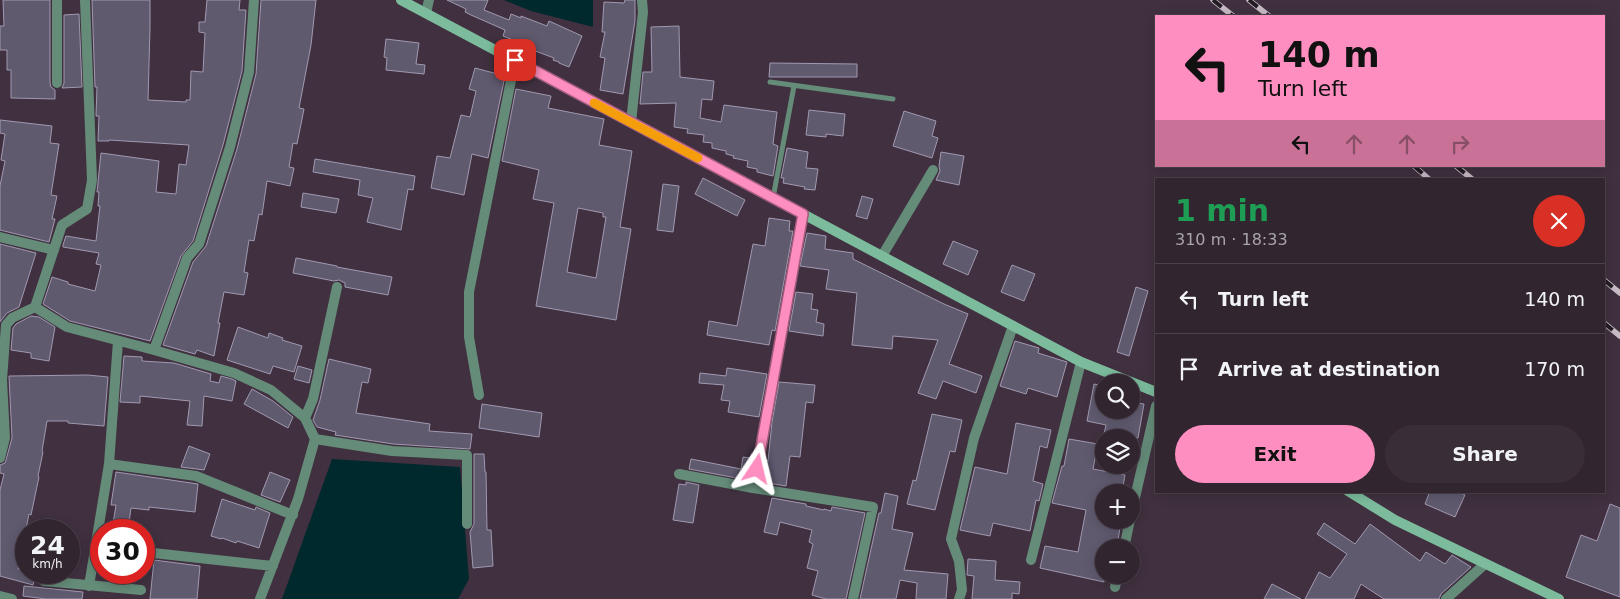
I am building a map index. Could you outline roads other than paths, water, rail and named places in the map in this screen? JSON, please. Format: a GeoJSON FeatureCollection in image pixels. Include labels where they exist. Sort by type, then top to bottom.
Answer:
{"type":"FeatureCollection","features":[{"type":"Feature","properties":{"kind":"main road"},"geometry":{"type":"LineString","coordinates":[[402,0],[1081,362],[1155,392]]}},
{"type":"Feature","properties":{"kind":"main road"},"geometry":{"type":"LineString","coordinates":[[1351,493],[1395,520],[1559,599]]}},
{"type":"Feature","properties":{"kind":"street"},"geometry":{"type":"LineString","coordinates":[[57,0],[57,83]]}},
{"type":"Feature","properties":{"kind":"street"},"geometry":{"type":"LineString","coordinates":[[0,458],[5,438],[2,364],[6,325],[12,318],[35,307],[62,225],[87,209],[92,180],[85,0]]}},
{"type":"Feature","properties":{"kind":"street"},"geometry":{"type":"LineString","coordinates":[[154,350],[187,258],[199,244],[230,147],[249,72],[254,0]]}},
{"type":"Feature","properties":{"kind":"street"},"geometry":{"type":"LineString","coordinates":[[426,13],[428,0]]}},
{"type":"Feature","properties":{"kind":"street"},"geometry":{"type":"LineString","coordinates":[[631,122],[643,12],[642,0]]}},
{"type":"Feature","properties":{"kind":"street"},"geometry":{"type":"LineString","coordinates":[[479,395],[469,337],[470,292],[515,60]]}},
{"type":"Feature","properties":{"kind":"street"},"geometry":{"type":"LineString","coordinates":[[882,256],[933,170]]}},
{"type":"Feature","properties":{"kind":"street"},"geometry":{"type":"LineString","coordinates":[[753,488],[803,214]]}},
{"type":"Feature","properties":{"kind":"street"},"geometry":{"type":"LineString","coordinates":[[0,237],[54,250]]}},
{"type":"Feature","properties":{"kind":"street"},"geometry":{"type":"LineString","coordinates":[[304,418],[313,399],[337,287]]}},
{"type":"Feature","properties":{"kind":"street"},"geometry":{"type":"LineString","coordinates":[[35,307],[67,327],[234,373],[271,390],[304,418],[315,438],[298,500],[260,599]]}},
{"type":"Feature","properties":{"kind":"street"},"geometry":{"type":"LineString","coordinates":[[0,316],[12,318]]}},
{"type":"Feature","properties":{"kind":"street"},"geometry":{"type":"LineString","coordinates":[[959,599],[962,590],[959,561],[951,539],[974,438],[1014,326]]}},
{"type":"Feature","properties":{"kind":"street"},"geometry":{"type":"LineString","coordinates":[[102,519],[109,464],[118,341]]}},
{"type":"Feature","properties":{"kind":"street"},"geometry":{"type":"LineString","coordinates":[[1032,560],[1081,362]]}},
{"type":"Feature","properties":{"kind":"street"},"geometry":{"type":"LineString","coordinates":[[1138,484],[1155,410]]}},
{"type":"Feature","properties":{"kind":"street"},"geometry":{"type":"LineString","coordinates":[[315,438],[392,451],[468,455],[467,524]]}},
{"type":"Feature","properties":{"kind":"street"},"geometry":{"type":"LineString","coordinates":[[109,464],[196,476],[293,514]]}},
{"type":"Feature","properties":{"kind":"street"},"geometry":{"type":"LineString","coordinates":[[678,474],[873,507],[854,599]]}},
{"type":"Feature","properties":{"kind":"street"},"geometry":{"type":"LineString","coordinates":[[155,553],[273,566]]}},
{"type":"Feature","properties":{"kind":"street"},"geometry":{"type":"LineString","coordinates":[[1446,599],[1485,564]]}},
{"type":"Feature","properties":{"kind":"street"},"geometry":{"type":"LineString","coordinates":[[89,586],[90,582]]}},
{"type":"Feature","properties":{"kind":"street"},"geometry":{"type":"LineString","coordinates":[[71,584],[141,590]]}},
{"type":"Feature","properties":{"kind":"street"},"geometry":{"type":"LineString","coordinates":[[0,596],[12,599]]}},
{"type":"Feature","properties":{"kind":"lane"},"geometry":{"type":"LineString","coordinates":[[770,82],[893,99]]}},
{"type":"Feature","properties":{"kind":"lane"},"geometry":{"type":"LineString","coordinates":[[773,198],[794,86]]}},
{"type":"Feature","properties":{"kind":"railway"},"geometry":{"type":"LineString","coordinates":[[1213,0],[1232,15]]}},
{"type":"Feature","properties":{"kind":"railway"},"geometry":{"type":"LineString","coordinates":[[1249,0],[1268,15]]}},
{"type":"Feature","properties":{"kind":"railway"},"geometry":{"type":"LineString","coordinates":[[1415,167],[1428,178]]}},
{"type":"Feature","properties":{"kind":"railway"},"geometry":{"type":"LineString","coordinates":[[1457,167],[1471,178]]}},
{"type":"Feature","properties":{"kind":"railway"},"geometry":{"type":"LineString","coordinates":[[1605,281],[1620,293]]}},
{"type":"Feature","properties":{"kind":"railway"},"geometry":{"type":"LineString","coordinates":[[1605,324],[1620,336]]}}]}
